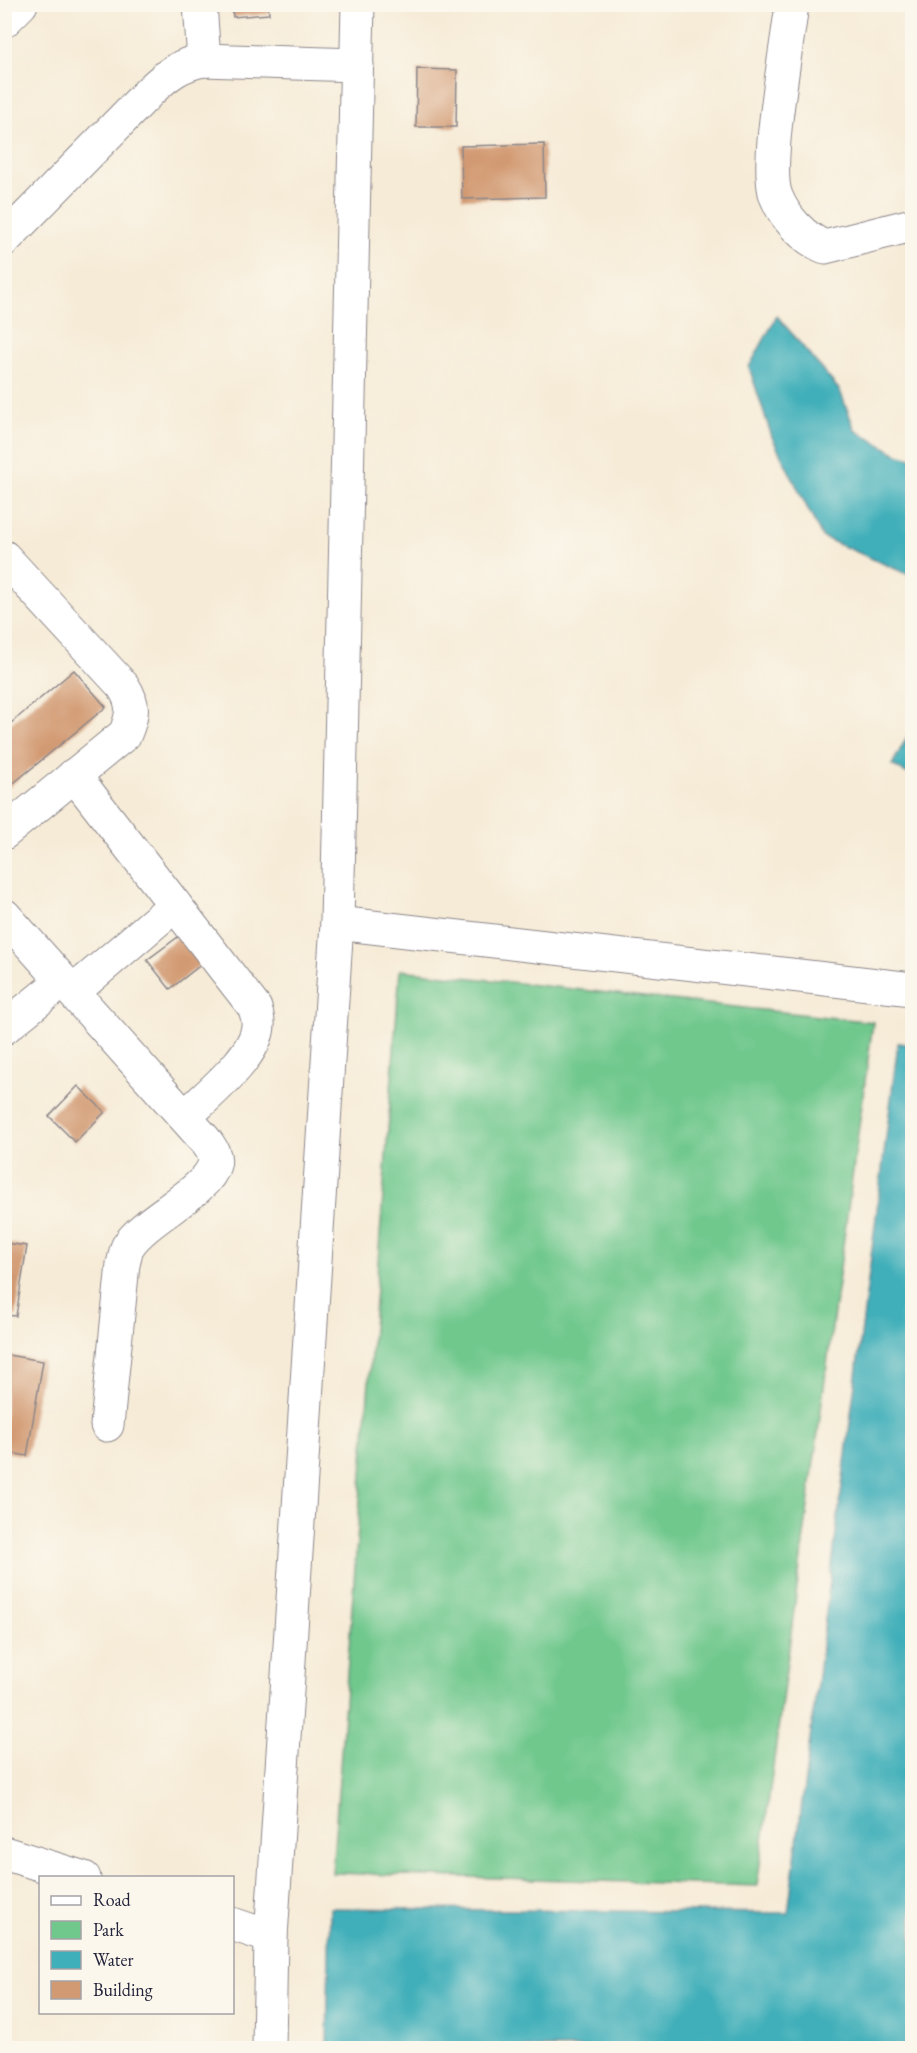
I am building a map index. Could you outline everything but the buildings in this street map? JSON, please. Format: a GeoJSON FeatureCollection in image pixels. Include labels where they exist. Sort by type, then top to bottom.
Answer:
{"type":"FeatureCollection","features":[{"type":"Feature","properties":{"kind":"street"},"geometry":{"type":"LineString","coordinates":[[4,21],[21,4]]}},
{"type":"Feature","properties":{"kind":"street"},"geometry":{"type":"LineString","coordinates":[[200,4],[204,60]]}},
{"type":"Feature","properties":{"kind":"street"},"geometry":{"type":"LineString","coordinates":[[269,2049],[271,1937],[337,923],[358,4]]}},
{"type":"Feature","properties":{"kind":"street"},"geometry":{"type":"LineString","coordinates":[[792,4],[772,166],[775,195],[799,230],[812,242],[825,247],[912,225]]}},
{"type":"Feature","properties":{"kind":"street"},"geometry":{"type":"LineString","coordinates":[[4,240],[168,74],[185,63],[204,60],[357,65]]}},
{"type":"Feature","properties":{"kind":"street"},"geometry":{"type":"LineString","coordinates":[[4,557],[123,686],[132,700],[132,717],[125,734],[4,833]]}},
{"type":"Feature","properties":{"kind":"street"},"geometry":{"type":"LineString","coordinates":[[74,776],[255,1008],[259,1024],[255,1042],[240,1062],[185,1117]]}},
{"type":"Feature","properties":{"kind":"street"},"geometry":{"type":"LineString","coordinates":[[4,1028],[68,986],[175,905]]}},
{"type":"Feature","properties":{"kind":"street"},"geometry":{"type":"LineString","coordinates":[[4,915],[185,1117],[214,1154],[214,1166],[206,1179],[140,1233],[128,1247],[123,1264],[107,1425]]}},
{"type":"Feature","properties":{"kind":"street"},"geometry":{"type":"LineString","coordinates":[[337,923],[912,989]]}},
{"type":"Feature","properties":{"kind":"street"},"geometry":{"type":"LineString","coordinates":[[4,1852],[78,1876]]}},
{"type":"Feature","properties":{"kind":"street"},"geometry":{"type":"LineString","coordinates":[[234,1925],[271,1937]]}},
{"type":"Feature","properties":{"kind":"green space"},"geometry":{"type":"Polygon","coordinates":[[[400,970],[873,1022],[757,1886],[332,1873],[400,970]]]}},
{"type":"Feature","properties":{"kind":"water"},"geometry":{"type":"Polygon","coordinates":[[[777,316],[840,391],[855,430],[897,454],[912,458],[912,576],[822,537],[772,437],[749,367],[777,316]]]}},
{"type":"Feature","properties":{"kind":"water"},"geometry":{"type":"Polygon","coordinates":[[[912,728],[912,776],[892,765],[912,728]]]}},
{"type":"Feature","properties":{"kind":"water"},"geometry":{"type":"Polygon","coordinates":[[[898,1043],[912,1045],[912,2048],[327,2048],[330,1908],[788,1913],[898,1043]]]}}]}
